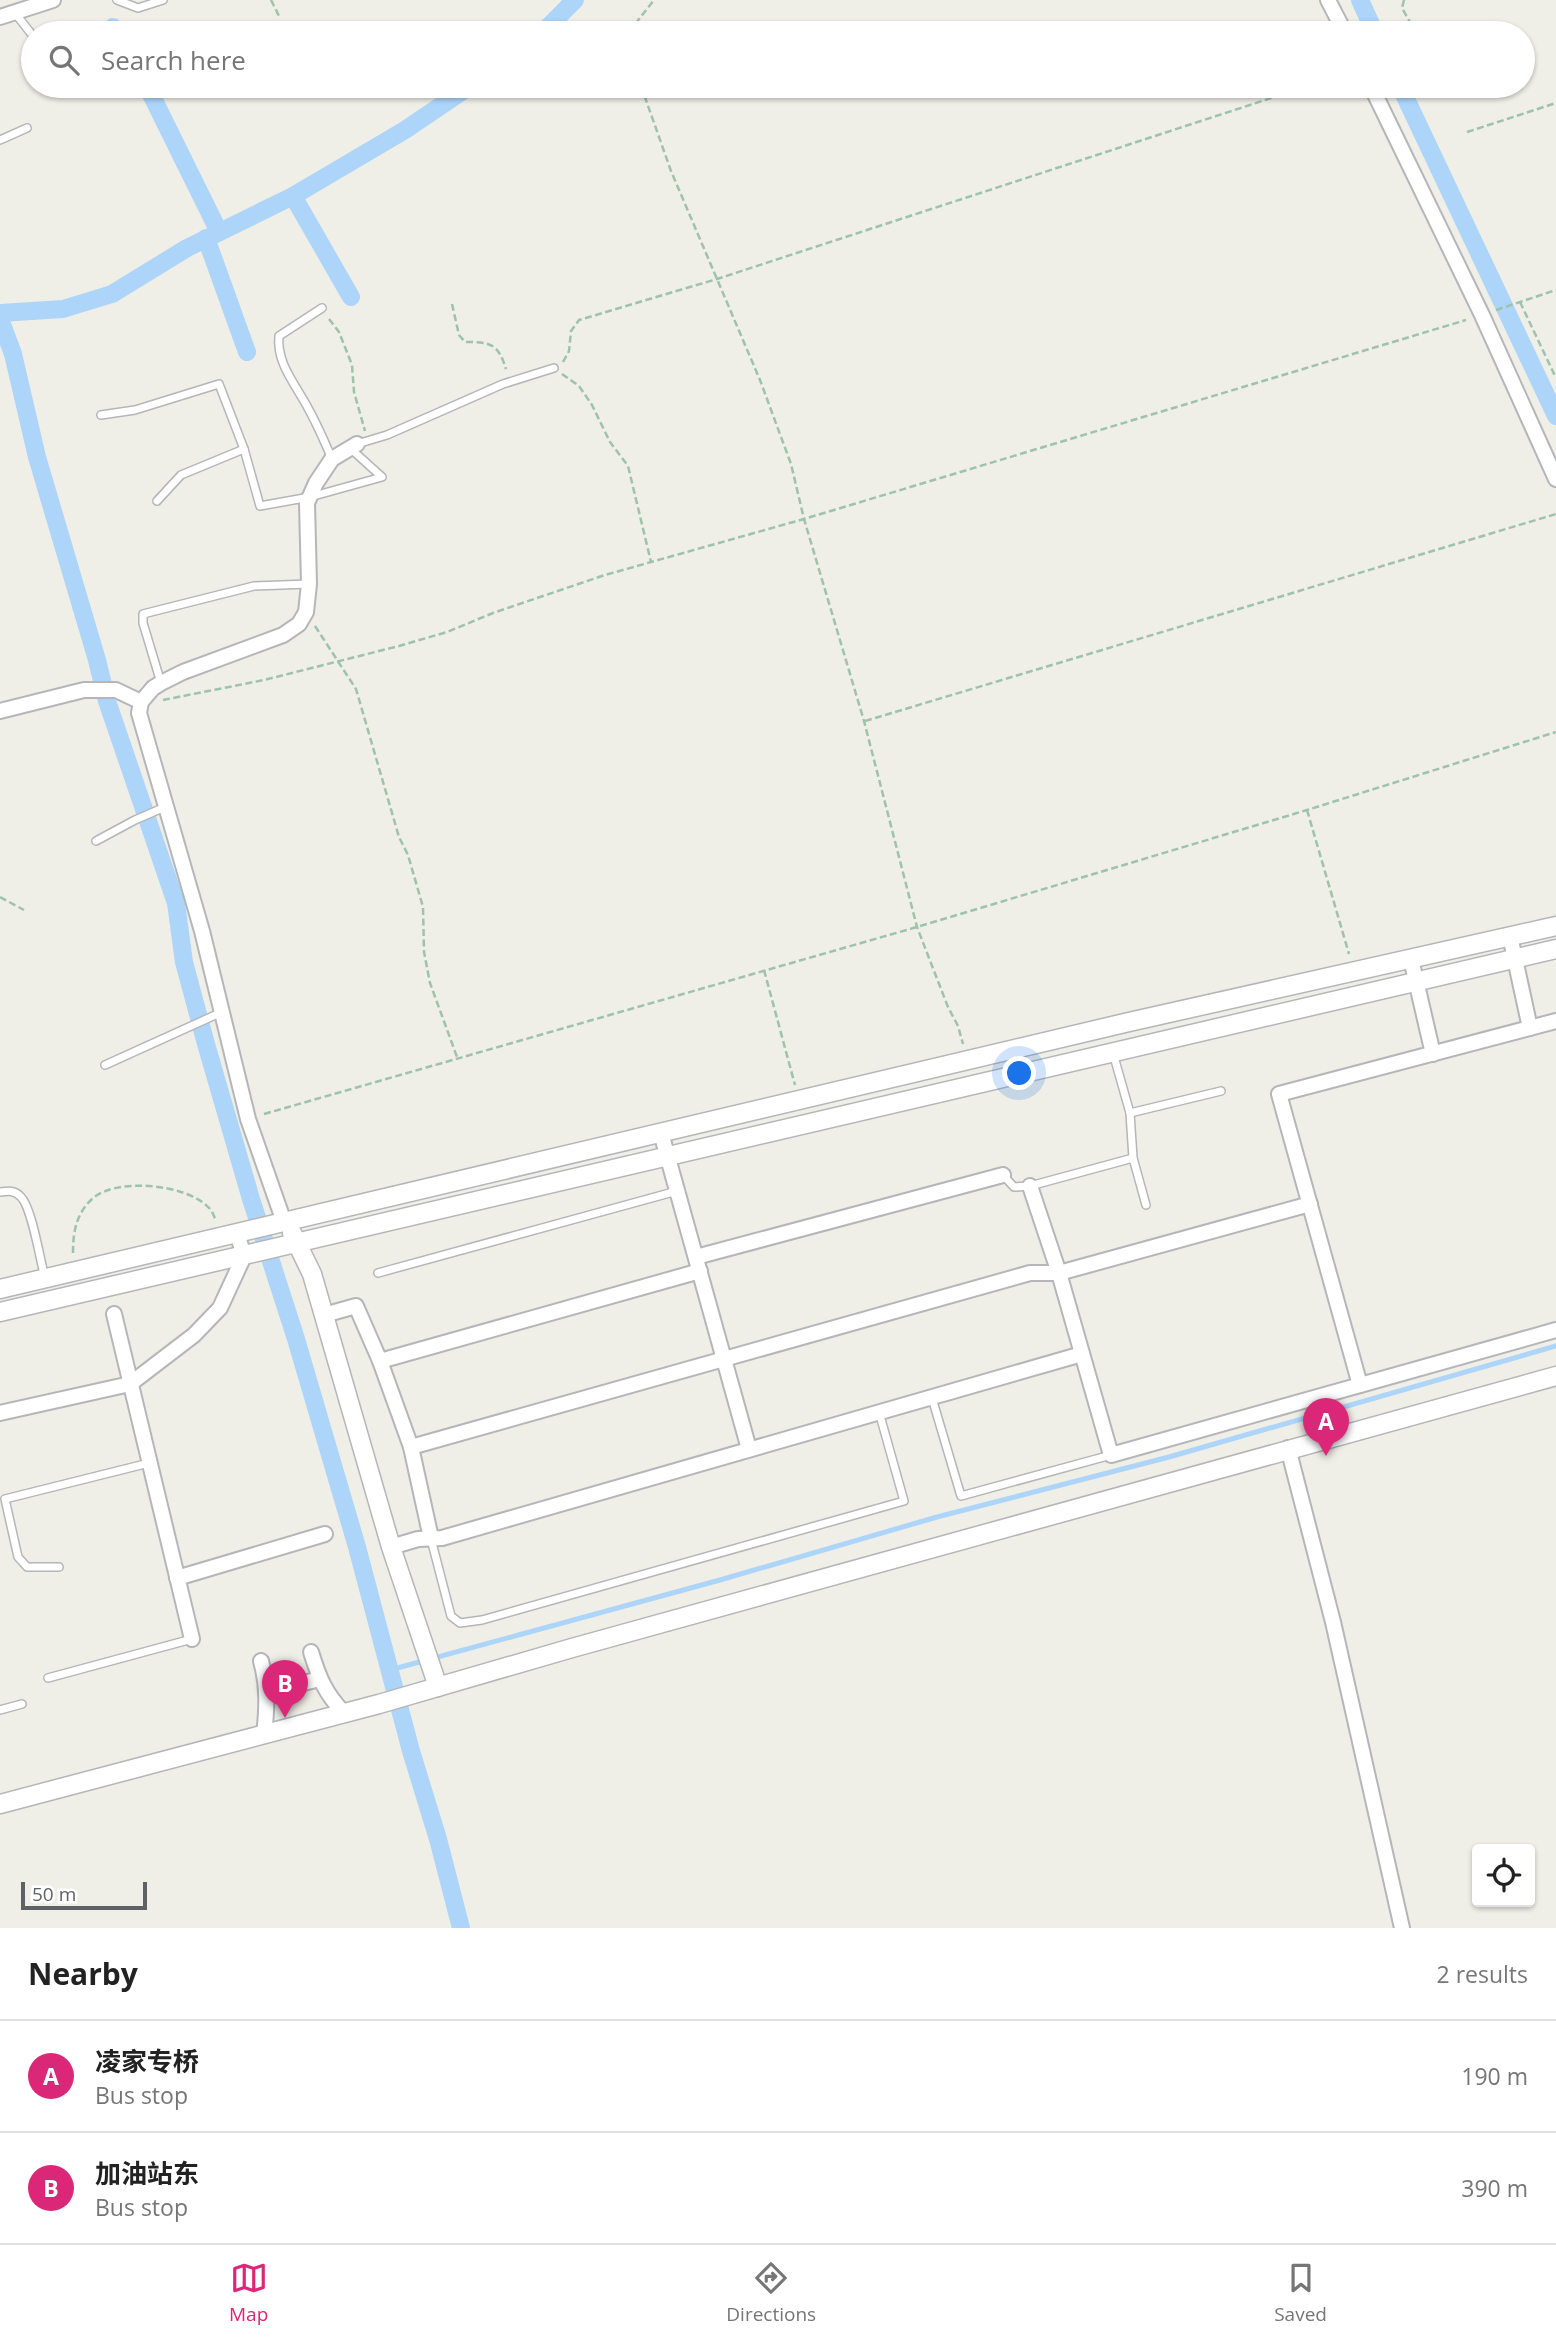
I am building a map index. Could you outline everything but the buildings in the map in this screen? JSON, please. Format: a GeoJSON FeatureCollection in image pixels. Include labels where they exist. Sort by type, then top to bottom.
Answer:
{"type":"FeatureCollection","features":[{"type":"Feature","properties":{"kind":"street"},"geometry":{"type":"LineString","coordinates":[[0,17],[52,0]]}},
{"type":"Feature","properties":{"kind":"street"},"geometry":{"type":"LineString","coordinates":[[1328,0],[1339,21]]}},
{"type":"Feature","properties":{"kind":"street"},"geometry":{"type":"LineString","coordinates":[[1377,98],[1482,315],[1556,479]]}},
{"type":"Feature","properties":{"kind":"street"},"geometry":{"type":"LineString","coordinates":[[358,444],[332,459],[307,503],[309,584],[306,612],[299,624],[284,635],[183,672],[161,683],[141,702],[139,713],[161,809],[202,931],[216,1015],[278,1223],[299,1242],[312,1274],[391,1547],[438,1687]]}},
{"type":"Feature","properties":{"kind":"street"},"geometry":{"type":"LineString","coordinates":[[0,711],[84,690],[116,690],[141,702]]}},
{"type":"Feature","properties":{"kind":"street"},"geometry":{"type":"LineString","coordinates":[[0,1289],[1106,1027],[1556,926]]}},
{"type":"Feature","properties":{"kind":"street"},"geometry":{"type":"LineString","coordinates":[[1510,936],[1530,1028]]}},
{"type":"Feature","properties":{"kind":"street"},"geometry":{"type":"LineString","coordinates":[[0,1312],[1556,948]]}},
{"type":"Feature","properties":{"kind":"street"},"geometry":{"type":"LineString","coordinates":[[1411,959],[1433,1054]]}},
{"type":"Feature","properties":{"kind":"street"},"geometry":{"type":"LineString","coordinates":[[1360,1385],[1279,1094],[1556,1021]]}},
{"type":"Feature","properties":{"kind":"street"},"geometry":{"type":"LineString","coordinates":[[1106,1027],[1112,1052]]}},
{"type":"Feature","properties":{"kind":"street"},"geometry":{"type":"LineString","coordinates":[[661,1133],[749,1449]]}},
{"type":"Feature","properties":{"kind":"street"},"geometry":{"type":"LineString","coordinates":[[380,1361],[1003,1175]]}},
{"type":"Feature","properties":{"kind":"street"},"geometry":{"type":"LineString","coordinates":[[1030,1186],[1059,1273],[1111,1455],[1556,1330]]}},
{"type":"Feature","properties":{"kind":"street"},"geometry":{"type":"LineString","coordinates":[[411,1447],[1030,1273],[1059,1273],[1310,1204]]}},
{"type":"Feature","properties":{"kind":"street"},"geometry":{"type":"LineString","coordinates":[[236,1233],[250,1254]]}},
{"type":"Feature","properties":{"kind":"street"},"geometry":{"type":"LineString","coordinates":[[0,1413],[130,1384],[194,1335],[220,1308],[250,1254]]}},
{"type":"Feature","properties":{"kind":"street"},"geometry":{"type":"LineString","coordinates":[[324,1315],[356,1306],[380,1361],[411,1447],[431,1538]]}},
{"type":"Feature","properties":{"kind":"street"},"geometry":{"type":"LineString","coordinates":[[114,1314],[192,1639]]}},
{"type":"Feature","properties":{"kind":"street"},"geometry":{"type":"LineString","coordinates":[[391,1547],[442,1538],[1082,1354]]}},
{"type":"Feature","properties":{"kind":"street"},"geometry":{"type":"LineString","coordinates":[[0,1804],[412,1695],[1288,1448],[1556,1376]]}},
{"type":"Feature","properties":{"kind":"street"},"geometry":{"type":"LineString","coordinates":[[1288,1448],[1333,1622],[1402,1928]]}},
{"type":"Feature","properties":{"kind":"street"},"geometry":{"type":"LineString","coordinates":[[177,1578],[325,1534]]}},
{"type":"Feature","properties":{"kind":"street"},"geometry":{"type":"LineString","coordinates":[[311,1652],[328,1696],[344,1713]]}},
{"type":"Feature","properties":{"kind":"street"},"geometry":{"type":"LineString","coordinates":[[261,1661],[267,1710],[264,1735]]}},
{"type":"Feature","properties":{"kind":"street"},"geometry":{"type":"LineString","coordinates":[[266,1692],[320,1679]]}},
{"type":"Feature","properties":{"kind":"lane"},"geometry":{"type":"LineString","coordinates":[[117,0],[138,8],[163,0]]}},
{"type":"Feature","properties":{"kind":"lane"},"geometry":{"type":"LineString","coordinates":[[15,12],[22,21]]}},
{"type":"Feature","properties":{"kind":"lane"},"geometry":{"type":"LineString","coordinates":[[0,140],[27,128]]}},
{"type":"Feature","properties":{"kind":"lane"},"geometry":{"type":"LineString","coordinates":[[322,308],[279,336],[277,349],[332,459]]}},
{"type":"Feature","properties":{"kind":"lane"},"geometry":{"type":"LineString","coordinates":[[101,415],[135,410],[219,384],[244,449],[260,506],[310,497],[382,477],[358,444],[387,435],[510,382],[554,368]]}},
{"type":"Feature","properties":{"kind":"lane"},"geometry":{"type":"LineString","coordinates":[[158,501],[181,475],[244,449]]}},
{"type":"Feature","properties":{"kind":"lane"},"geometry":{"type":"LineString","coordinates":[[161,683],[143,614],[254,586],[309,584]]}},
{"type":"Feature","properties":{"kind":"lane"},"geometry":{"type":"LineString","coordinates":[[96,841],[161,809]]}},
{"type":"Feature","properties":{"kind":"lane"},"geometry":{"type":"LineString","coordinates":[[105,1065],[216,1015]]}},
{"type":"Feature","properties":{"kind":"lane"},"geometry":{"type":"LineString","coordinates":[[1112,1052],[1130,1113],[1133,1158],[1146,1205]]}},
{"type":"Feature","properties":{"kind":"lane"},"geometry":{"type":"LineString","coordinates":[[1130,1113],[1222,1091]]}},
{"type":"Feature","properties":{"kind":"lane"},"geometry":{"type":"LineString","coordinates":[[1003,1175],[1014,1186],[1030,1186],[1133,1158]]}},
{"type":"Feature","properties":{"kind":"lane"},"geometry":{"type":"LineString","coordinates":[[0,1192],[12,1191],[21,1197],[28,1209],[45,1279]]}},
{"type":"Feature","properties":{"kind":"lane"},"geometry":{"type":"LineString","coordinates":[[378,1273],[677,1191]]}},
{"type":"Feature","properties":{"kind":"lane"},"geometry":{"type":"LineString","coordinates":[[932,1397],[961,1496],[1111,1455]]}},
{"type":"Feature","properties":{"kind":"lane"},"geometry":{"type":"LineString","coordinates":[[431,1538],[450,1616],[460,1623],[508,1613],[904,1501],[879,1412]]}},
{"type":"Feature","properties":{"kind":"lane"},"geometry":{"type":"LineString","coordinates":[[59,1567],[27,1567],[18,1557],[5,1499],[149,1463]]}},
{"type":"Feature","properties":{"kind":"lane"},"geometry":{"type":"LineString","coordinates":[[48,1678],[192,1639]]}},
{"type":"Feature","properties":{"kind":"lane"},"geometry":{"type":"LineString","coordinates":[[0,1710],[22,1704]]}},
{"type":"Feature","properties":{"kind":"path"},"geometry":{"type":"LineString","coordinates":[[271,0],[280,18]]}},
{"type":"Feature","properties":{"kind":"path"},"geometry":{"type":"LineString","coordinates":[[638,21],[654,0]]}},
{"type":"Feature","properties":{"kind":"path"},"geometry":{"type":"LineString","coordinates":[[1404,0],[1402,8],[1409,21]]}},
{"type":"Feature","properties":{"kind":"path"},"geometry":{"type":"LineString","coordinates":[[645,98],[671,171],[760,380],[791,464],[804,519],[864,721],[917,927],[958,1026],[968,1061]]}},
{"type":"Feature","properties":{"kind":"path"},"geometry":{"type":"LineString","coordinates":[[652,562],[628,466],[610,442],[592,405],[579,386],[554,368],[566,360],[570,331],[579,320],[717,279],[1271,98]]}},
{"type":"Feature","properties":{"kind":"path"},"geometry":{"type":"LineString","coordinates":[[1467,132],[1556,103]]}},
{"type":"Feature","properties":{"kind":"path"},"geometry":{"type":"LineString","coordinates":[[141,702],[178,698],[339,661],[447,632],[531,600],[652,562],[804,519],[1482,315],[1556,290]]}},
{"type":"Feature","properties":{"kind":"path"},"geometry":{"type":"LineString","coordinates":[[1520,302],[1556,379]]}},
{"type":"Feature","properties":{"kind":"path"},"geometry":{"type":"LineString","coordinates":[[452,303],[459,335],[465,342],[487,342],[501,352],[510,382]]}},
{"type":"Feature","properties":{"kind":"path"},"geometry":{"type":"LineString","coordinates":[[322,308],[339,332],[352,365],[358,444]]}},
{"type":"Feature","properties":{"kind":"path"},"geometry":{"type":"LineString","coordinates":[[864,721],[1556,514]]}},
{"type":"Feature","properties":{"kind":"path"},"geometry":{"type":"LineString","coordinates":[[306,612],[356,689],[399,837],[408,855],[423,907],[424,952],[430,983],[457,1057]]}},
{"type":"Feature","properties":{"kind":"path"},"geometry":{"type":"LineString","coordinates":[[248,1119],[917,927],[1556,732]]}},
{"type":"Feature","properties":{"kind":"path"},"geometry":{"type":"LineString","coordinates":[[1307,810],[1354,971]]}},
{"type":"Feature","properties":{"kind":"path"},"geometry":{"type":"LineString","coordinates":[[0,897],[24,910]]}},
{"type":"Feature","properties":{"kind":"path"},"geometry":{"type":"LineString","coordinates":[[764,970],[800,1101]]}},
{"type":"Feature","properties":{"kind":"path"},"geometry":{"type":"LineString","coordinates":[[74,1272],[73,1236],[78,1217],[93,1198],[115,1188],[152,1186],[193,1196],[236,1233]]}},
{"type":"Feature","properties":{"kind":"waterway"},"geometry":{"type":"LineString","coordinates":[[554,21],[575,0]]}},
{"type":"Feature","properties":{"kind":"waterway"},"geometry":{"type":"LineString","coordinates":[[1360,0],[1370,21]]}},
{"type":"Feature","properties":{"kind":"waterway"},"geometry":{"type":"LineString","coordinates":[[153,98],[219,232]]}},
{"type":"Feature","properties":{"kind":"waterway"},"geometry":{"type":"LineString","coordinates":[[0,313],[63,309],[112,294],[187,248],[293,196],[405,130],[452,98]]}},
{"type":"Feature","properties":{"kind":"waterway"},"geometry":{"type":"LineString","coordinates":[[1406,98],[1556,416]]}},
{"type":"Feature","properties":{"kind":"waterway"},"geometry":{"type":"LineString","coordinates":[[293,196],[351,297]]}},
{"type":"Feature","properties":{"kind":"waterway"},"geometry":{"type":"LineString","coordinates":[[206,238],[247,352]]}},
{"type":"Feature","properties":{"kind":"waterway"},"geometry":{"type":"LineString","coordinates":[[0,319],[13,354],[37,457],[107,701],[176,903],[184,962],[206,1044],[357,1547],[461,1928]]}},
{"type":"Feature","properties":{"kind":"waterway"},"geometry":{"type":"LineString","coordinates":[[390,1670],[720,1580],[937,1517],[1169,1457],[1556,1346]]}},
{"type":"Feature","properties":{"kind":"place","name":"凌家专桥"},"geometry":{"type":"Point","coordinates":[1326,1456]}},
{"type":"Feature","properties":{"kind":"place","name":"加油站东"},"geometry":{"type":"Point","coordinates":[285,1718]}}]}
